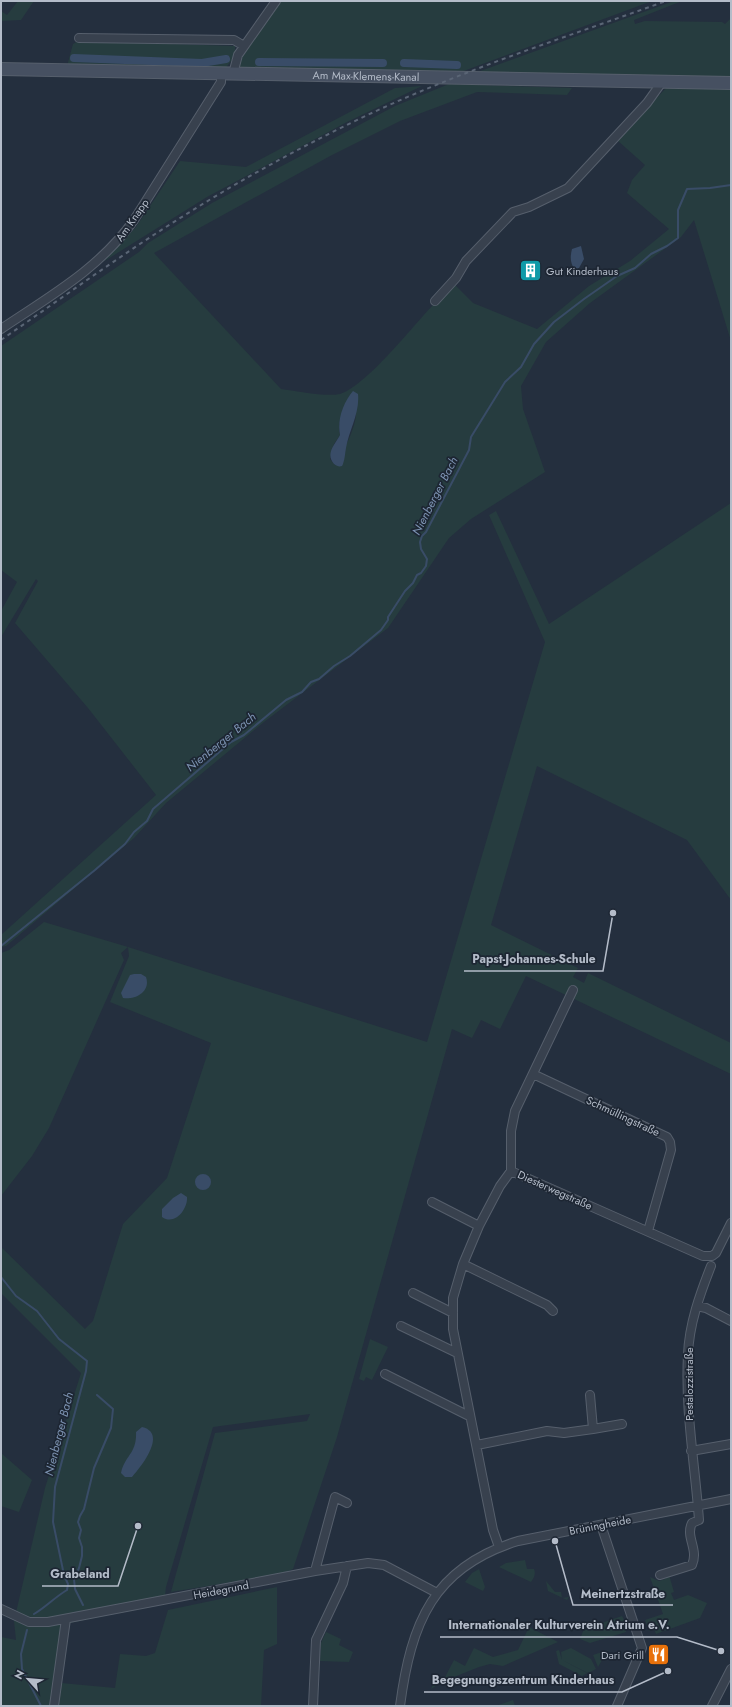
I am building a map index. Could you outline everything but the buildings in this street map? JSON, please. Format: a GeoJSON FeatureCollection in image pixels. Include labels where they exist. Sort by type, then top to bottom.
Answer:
{"type":"FeatureCollection","features":[{"type":"Feature","properties":{"kind":"main road","name":"Am Max-Klemens-Kanal"},"geometry":{"type":"LineString","coordinates":[[1,69],[731,84]]}},
{"type":"Feature","properties":{"kind":"street","name":"Am Knapp"},"geometry":{"type":"LineString","coordinates":[[1,330],[89,269],[120,240],[220,82],[227,74],[244,46],[276,1]]}},
{"type":"Feature","properties":{"kind":"street"},"geometry":{"type":"LineString","coordinates":[[79,38],[234,40],[244,46]]}},
{"type":"Feature","properties":{"kind":"street"},"geometry":{"type":"LineString","coordinates":[[435,301],[456,278],[466,261],[513,212],[529,207],[568,188],[647,103],[662,82]]}},
{"type":"Feature","properties":{"kind":"street","name":"Diesterwegstraße"},"geometry":{"type":"LineString","coordinates":[[573,990],[513,1120],[511,1136],[511,1171],[703,1256],[712,1256],[720,1245],[731,1224]]}},
{"type":"Feature","properties":{"kind":"street","name":"Schmüllingstraße"},"geometry":{"type":"LineString","coordinates":[[533,1074],[667,1137],[670,1142],[671,1150],[648,1231]]}},
{"type":"Feature","properties":{"kind":"street"},"geometry":{"type":"LineString","coordinates":[[499,1547],[493,1530],[477,1445],[469,1416],[457,1353],[453,1329],[453,1298],[463,1264],[479,1226],[500,1186],[511,1171]]}},
{"type":"Feature","properties":{"kind":"street"},"geometry":{"type":"LineString","coordinates":[[432,1202],[479,1226]]}},
{"type":"Feature","properties":{"kind":"street"},"geometry":{"type":"LineString","coordinates":[[463,1264],[547,1305],[553,1311]]}},
{"type":"Feature","properties":{"kind":"street","name":"Pestalozzistraße"},"geometry":{"type":"LineString","coordinates":[[699,1505],[691,1451],[687,1397],[688,1355],[697,1306],[711,1266]]}},
{"type":"Feature","properties":{"kind":"street"},"geometry":{"type":"LineString","coordinates":[[413,1293],[453,1313]]}},
{"type":"Feature","properties":{"kind":"street"},"geometry":{"type":"LineString","coordinates":[[697,1306],[706,1308],[731,1321]]}},
{"type":"Feature","properties":{"kind":"street"},"geometry":{"type":"LineString","coordinates":[[401,1326],[457,1353]]}},
{"type":"Feature","properties":{"kind":"street"},"geometry":{"type":"LineString","coordinates":[[385,1374],[469,1416]]}},
{"type":"Feature","properties":{"kind":"street"},"geometry":{"type":"LineString","coordinates":[[590,1395],[593,1429]]}},
{"type":"Feature","properties":{"kind":"street"},"geometry":{"type":"LineString","coordinates":[[477,1445],[547,1431],[564,1433],[622,1424]]}},
{"type":"Feature","properties":{"kind":"street"},"geometry":{"type":"LineString","coordinates":[[691,1451],[731,1444]]}},
{"type":"Feature","properties":{"kind":"street"},"geometry":{"type":"LineString","coordinates":[[315,1571],[335,1497],[347,1503]]}},
{"type":"Feature","properties":{"kind":"street","name":"Brüningheide"},"geometry":{"type":"LineString","coordinates":[[400,1706],[402,1685],[413,1642],[425,1611],[437,1593],[467,1564],[499,1547],[538,1536],[731,1499]]}},
{"type":"Feature","properties":{"kind":"street"},"geometry":{"type":"LineString","coordinates":[[660,1575],[692,1564],[696,1557],[690,1531],[692,1523],[699,1520],[699,1505]]}},
{"type":"Feature","properties":{"kind":"street"},"geometry":{"type":"LineString","coordinates":[[601,1525],[642,1648],[638,1661],[616,1706]]}},
{"type":"Feature","properties":{"kind":"street","name":"Heidegrund"},"geometry":{"type":"LineString","coordinates":[[1,1609],[29,1622],[38,1623],[66,1619],[315,1571],[368,1563],[384,1565],[437,1593]]}},
{"type":"Feature","properties":{"kind":"street"},"geometry":{"type":"LineString","coordinates":[[313,1706],[316,1640],[343,1583],[347,1566]]}},
{"type":"Feature","properties":{"kind":"street"},"geometry":{"type":"LineString","coordinates":[[54,1706],[66,1619]]}},
{"type":"Feature","properties":{"kind":"street"},"geometry":{"type":"LineString","coordinates":[[712,1706],[731,1669]]}},
{"type":"Feature","properties":{"kind":"green space"},"geometry":{"type":"Polygon","coordinates":[[[18,1],[34,1],[21,20],[1,21],[1,11],[7,15],[18,1]]]}},
{"type":"Feature","properties":{"kind":"green space"},"geometry":{"type":"Polygon","coordinates":[[[281,1],[652,1],[453,75],[239,68],[239,60],[281,1]]]}},
{"type":"Feature","properties":{"kind":"green space"},"geometry":{"type":"Polygon","coordinates":[[[674,1],[682,1],[634,20],[635,24],[645,21],[722,22],[725,24],[731,18],[731,79],[475,73],[674,1]]]}},
{"type":"Feature","properties":{"kind":"green space"},"geometry":{"type":"Polygon","coordinates":[[[78,41],[235,46],[235,56],[225,69],[67,66],[73,44],[78,41]]]}},
{"type":"Feature","properties":{"kind":"green space"},"geometry":{"type":"Polygon","coordinates":[[[449,84],[572,88],[567,95],[477,92],[400,121],[332,155],[154,253],[281,389],[334,395],[351,389],[363,380],[401,341],[433,305],[434,298],[449,279],[473,303],[537,329],[589,286],[630,261],[669,229],[627,193],[632,180],[645,165],[617,140],[668,86],[731,89],[731,341],[694,220],[681,237],[590,303],[546,342],[521,386],[523,409],[545,472],[471,519],[449,538],[388,628],[264,722],[166,803],[134,838],[6,946],[1,947],[1,935],[156,795],[88,708],[15,623],[38,581],[36,579],[1,637],[1,611],[17,582],[1,570],[1,346],[139,252],[148,243],[212,203],[395,106],[449,84]],[[350,395],[339,424],[340,435],[334,444],[330,459],[335,465],[342,454],[354,426],[356,413],[350,395]]]}},
{"type":"Feature","properties":{"kind":"green space"},"geometry":{"type":"Polygon","coordinates":[[[422,86],[347,122],[207,197],[103,262],[136,227],[180,161],[246,167],[395,88],[422,86]]]}},
{"type":"Feature","properties":{"kind":"green space"},"geometry":{"type":"Polygon","coordinates":[[[731,503],[731,900],[687,840],[537,766],[491,925],[578,968],[573,977],[584,983],[588,973],[731,1043],[731,1074],[526,976],[500,1029],[481,1020],[472,1038],[452,1029],[337,1437],[293,1569],[281,1574],[171,1592],[215,1433],[307,1421],[310,1414],[213,1427],[166,1587],[164,1604],[70,1623],[63,1627],[52,1706],[1,1706],[1,1637],[16,1640],[14,1621],[45,1488],[81,1373],[1,1293],[1,1247],[85,1329],[93,1321],[123,1224],[167,1178],[211,1043],[110,1002],[129,956],[128,947],[427,1042],[545,642],[489,515],[496,511],[549,624],[731,503]]]}},
{"type":"Feature","properties":{"kind":"green space"},"geometry":{"type":"Polygon","coordinates":[[[44,922],[128,947],[121,953],[124,960],[49,1128],[32,1156],[1,1196],[1,953],[9,950],[44,922]]]}},
{"type":"Feature","properties":{"kind":"green space"},"geometry":{"type":"Polygon","coordinates":[[[370,1339],[388,1347],[372,1380],[366,1377],[364,1381],[359,1379],[370,1339]]]}},
{"type":"Feature","properties":{"kind":"green space"},"geometry":{"type":"Polygon","coordinates":[[[1,1453],[32,1480],[19,1512],[1,1506],[1,1453]]]}},
{"type":"Feature","properties":{"kind":"green space"},"geometry":{"type":"Polygon","coordinates":[[[525,1560],[527,1569],[534,1569],[535,1571],[531,1582],[499,1567],[506,1563],[525,1560]]]}},
{"type":"Feature","properties":{"kind":"green space"},"geometry":{"type":"Polygon","coordinates":[[[479,1569],[485,1587],[483,1591],[465,1582],[472,1573],[479,1569]]]}},
{"type":"Feature","properties":{"kind":"green space"},"geometry":{"type":"Polygon","coordinates":[[[669,1575],[674,1592],[671,1593],[674,1600],[688,1595],[707,1603],[700,1618],[656,1634],[654,1629],[649,1631],[645,1620],[663,1614],[650,1577],[659,1581],[665,1579],[669,1575]]]}},
{"type":"Feature","properties":{"kind":"green space"},"geometry":{"type":"Polygon","coordinates":[[[546,1581],[555,1592],[561,1592],[562,1598],[548,1591],[546,1581]]]}},
{"type":"Feature","properties":{"kind":"green space"},"geometry":{"type":"Polygon","coordinates":[[[277,1587],[277,1644],[264,1650],[261,1706],[57,1706],[61,1683],[115,1688],[120,1654],[146,1656],[155,1653],[168,1610],[277,1587]]]}},
{"type":"Feature","properties":{"kind":"green space"},"geometry":{"type":"Polygon","coordinates":[[[622,1616],[626,1623],[626,1632],[590,1643],[580,1639],[584,1629],[622,1616]]]}},
{"type":"Feature","properties":{"kind":"green space"},"geometry":{"type":"Polygon","coordinates":[[[529,1627],[558,1642],[503,1666],[490,1664],[479,1667],[444,1681],[431,1689],[437,1676],[444,1679],[454,1660],[465,1666],[474,1648],[493,1657],[518,1650],[529,1627]]]}},
{"type":"Feature","properties":{"kind":"green space"},"geometry":{"type":"Polygon","coordinates":[[[326,1632],[341,1639],[339,1645],[353,1652],[349,1662],[320,1661],[321,1643],[326,1632]]]}},
{"type":"Feature","properties":{"kind":"green space"},"geometry":{"type":"Polygon","coordinates":[[[571,1648],[591,1659],[596,1669],[588,1673],[562,1660],[561,1652],[571,1648]]]}},
{"type":"Feature","properties":{"kind":"green space"},"geometry":{"type":"Polygon","coordinates":[[[559,1650],[562,1660],[587,1673],[582,1676],[559,1664],[556,1651],[559,1650]]]}},
{"type":"Feature","properties":{"kind":"green space"},"geometry":{"type":"Polygon","coordinates":[[[608,1650],[598,1667],[593,1655],[608,1650]]]}},
{"type":"Feature","properties":{"kind":"green space"},"geometry":{"type":"Polygon","coordinates":[[[513,1700],[515,1706],[496,1706],[513,1700]]]}},
{"type":"Feature","properties":{"kind":"water"},"geometry":{"type":"Polygon","coordinates":[[[581,246],[584,259],[579,268],[575,270],[571,260],[572,249],[581,246]]]}},
{"type":"Feature","properties":{"kind":"water"},"geometry":{"type":"Polygon","coordinates":[[[353,391],[358,394],[356,415],[347,441],[343,464],[342,466],[339,466],[334,464],[330,457],[332,449],[340,435],[339,423],[342,412],[346,401],[353,391]]]}},
{"type":"Feature","properties":{"kind":"water"},"geometry":{"type":"Polygon","coordinates":[[[141,974],[146,977],[146,986],[141,994],[133,998],[123,998],[121,993],[130,975],[141,974]]]}},
{"type":"Feature","properties":{"kind":"water"},"geometry":{"type":"Polygon","coordinates":[[[203,1174],[210,1179],[211,1182],[206,1189],[203,1190],[196,1185],[195,1182],[200,1175],[203,1174]]]}},
{"type":"Feature","properties":{"kind":"water"},"geometry":{"type":"Polygon","coordinates":[[[181,1193],[187,1197],[187,1202],[180,1215],[172,1219],[162,1217],[162,1209],[173,1198],[181,1193]]]}},
{"type":"Feature","properties":{"kind":"water"},"geometry":{"type":"Polygon","coordinates":[[[142,1427],[149,1430],[153,1436],[153,1443],[146,1458],[132,1477],[125,1477],[121,1473],[123,1467],[135,1445],[136,1432],[142,1427]]]}},
{"type":"Feature","properties":{"kind":"waterway"},"geometry":{"type":"LineString","coordinates":[[74,58],[202,63],[226,59]]}},
{"type":"Feature","properties":{"kind":"waterway"},"geometry":{"type":"LineString","coordinates":[[259,62],[383,63]]}},
{"type":"Feature","properties":{"kind":"waterway"},"geometry":{"type":"LineString","coordinates":[[404,63],[457,65]]}},
{"type":"Feature","properties":{"kind":"waterway","name":"Nienberger Bach"},"geometry":{"type":"LineString","coordinates":[[1,946],[125,844],[134,832],[147,821],[153,809],[231,742],[244,735],[286,700],[302,692],[311,682],[319,679],[334,666],[350,656],[381,630],[405,591],[426,566],[427,559],[421,549],[420,542],[422,536],[426,532],[469,450],[471,437],[505,382],[521,367],[534,344],[554,322],[584,299],[617,276],[635,268],[651,254],[667,246],[678,238],[678,210],[687,189],[731,185]]}},
{"type":"Feature","properties":{"kind":"waterway","name":"Nienberger Bach"},"geometry":{"type":"LineString","coordinates":[[1,1277],[16,1296],[37,1311],[59,1339],[87,1361],[86,1371],[55,1487],[53,1522],[64,1575],[68,1584],[67,1590],[34,1614]]}},
{"type":"Feature","properties":{"kind":"waterway"},"geometry":{"type":"LineString","coordinates":[[83,1605],[75,1589],[74,1579],[82,1556],[82,1547],[79,1538],[81,1530],[78,1522],[84,1509],[94,1468],[111,1428],[113,1409],[97,1395]]}},
{"type":"Feature","properties":{"kind":"waterway","name":"Nienberger Bach"},"geometry":{"type":"LineString","coordinates":[[27,1630],[21,1654],[22,1669],[41,1706]]}},
{"type":"Feature","properties":{"kind":"railway"},"geometry":{"type":"LineString","coordinates":[[1,340],[115,261],[205,202],[268,166],[353,122],[391,104],[468,72],[666,1]]}},
{"type":"Feature","properties":{"kind":"place","name":"Gut Kinderhaus"},"geometry":{"type":"Point","coordinates":[530,271]}},
{"type":"Feature","properties":{"kind":"place","name":"Papst-Johannes-Schule"},"geometry":{"type":"Point","coordinates":[613,913]}},
{"type":"Feature","properties":{"kind":"place","name":"Grabeland"},"geometry":{"type":"Point","coordinates":[138,1526]}},
{"type":"Feature","properties":{"kind":"place","name":"Meinertzstraße"},"geometry":{"type":"Point","coordinates":[555,1541]}},
{"type":"Feature","properties":{"kind":"place","name":"Internationaler Kulturverein Atrium e.V."},"geometry":{"type":"Point","coordinates":[721,1651]}},
{"type":"Feature","properties":{"kind":"place","name":"Dari Grill"},"geometry":{"type":"Point","coordinates":[659,1655]}},
{"type":"Feature","properties":{"kind":"place","name":"Begegnungszentrum Kinderhaus"},"geometry":{"type":"Point","coordinates":[668,1671]}}]}
